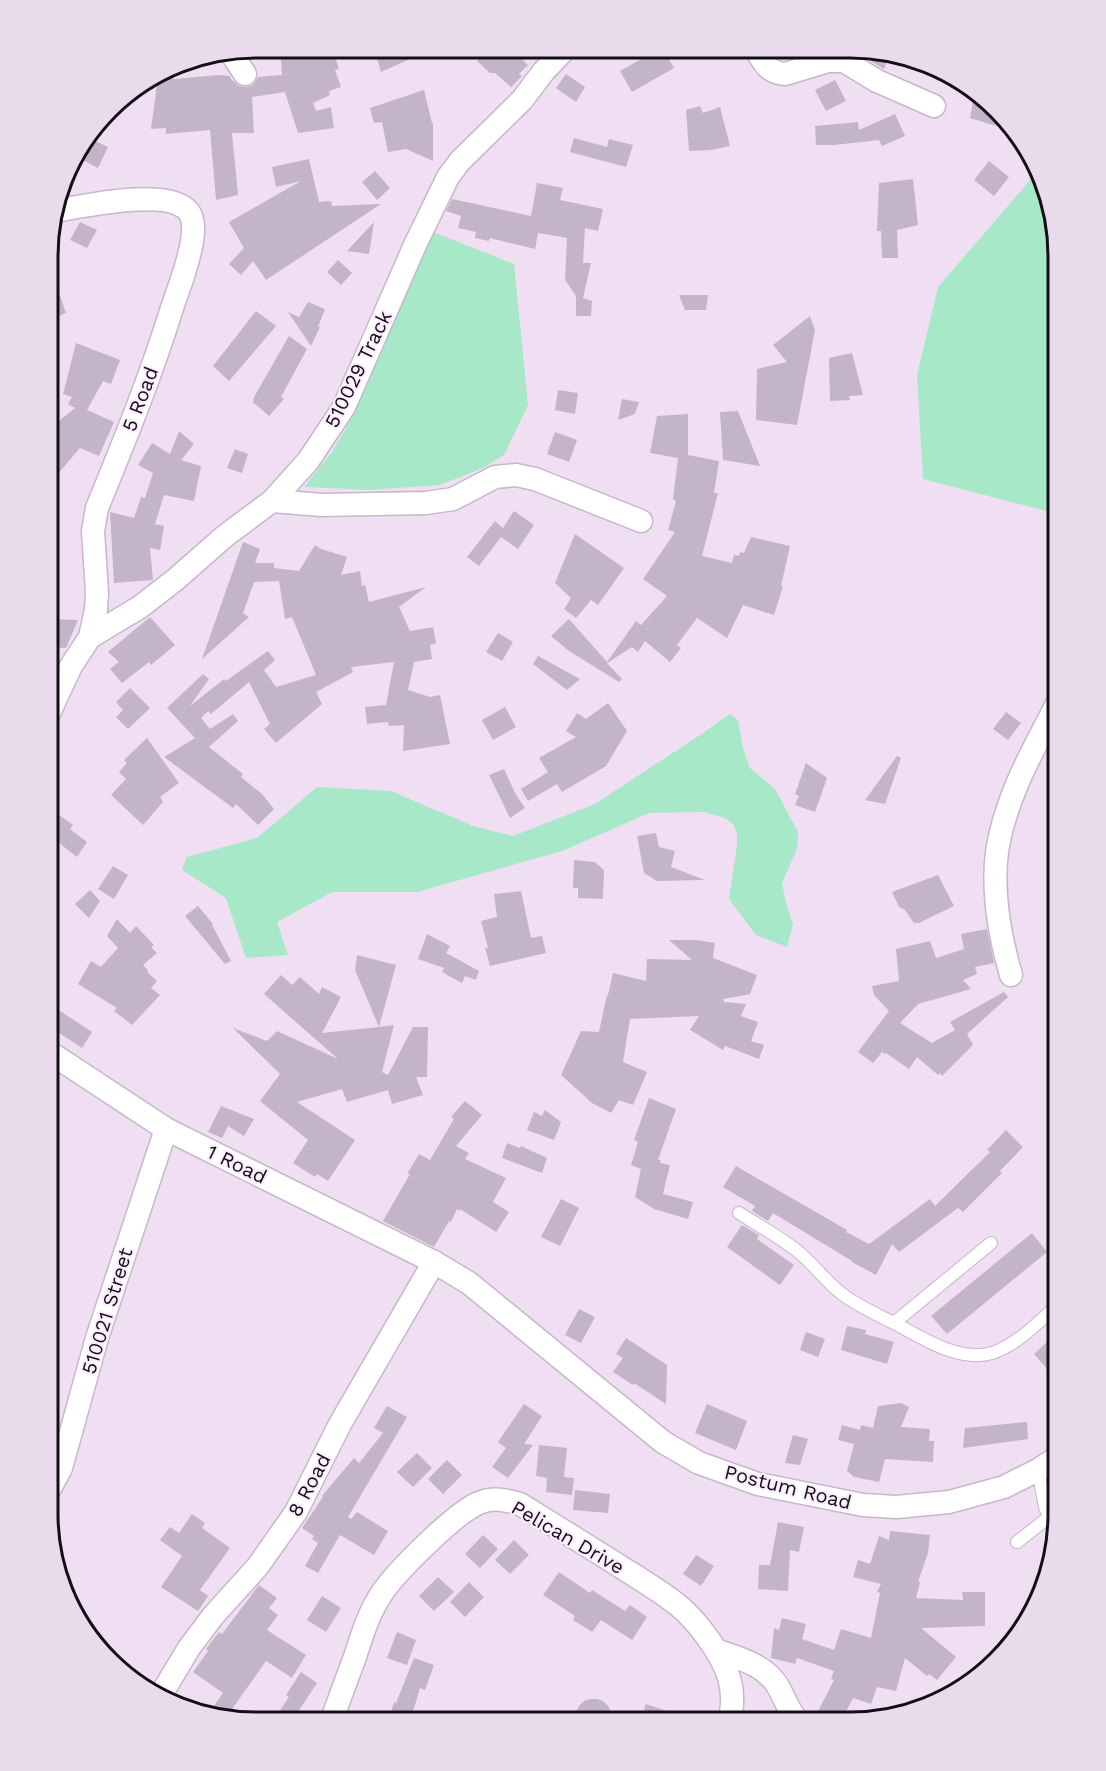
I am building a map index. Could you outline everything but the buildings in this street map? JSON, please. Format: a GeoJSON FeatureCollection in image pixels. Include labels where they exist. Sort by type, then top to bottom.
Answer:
{"type":"FeatureCollection","features":[{"type":"Feature","properties":{"kind":"street","name":"510029 Track"},"geometry":{"type":"LineString","coordinates":[[90,637],[140,608],[175,580],[225,536],[272,501],[308,461],[344,407],[448,177],[460,161],[522,100],[556,58]]}},
{"type":"Feature","properties":{"kind":"street"},"geometry":{"type":"LineString","coordinates":[[760,58],[765,66],[778,74],[828,62],[844,61],[877,81],[934,106]]}},
{"type":"Feature","properties":{"kind":"street"},"geometry":{"type":"LineString","coordinates":[[235,60],[245,74]]}},
{"type":"Feature","properties":{"kind":"street","name":"5 Road"},"geometry":{"type":"LineString","coordinates":[[58,694],[71,666],[90,637],[96,610],[93,531],[98,508],[162,339],[189,255],[192,224],[188,210],[177,203],[152,199],[117,201],[64,209]]}},
{"type":"Feature","properties":{"kind":"street"},"geometry":{"type":"LineString","coordinates":[[272,501],[322,506],[426,503],[453,499],[495,477],[516,475],[535,480],[641,521]]}},
{"type":"Feature","properties":{"kind":"street"},"geometry":{"type":"LineString","coordinates":[[1011,975],[1002,945],[996,877],[997,852],[1006,812],[1015,787],[1048,722]]}},
{"type":"Feature","properties":{"kind":"street","name":"1 Road"},"geometry":{"type":"LineString","coordinates":[[58,1058],[166,1129],[434,1262]]}},
{"type":"Feature","properties":{"kind":"street","name":"510021 Street"},"geometry":{"type":"LineString","coordinates":[[58,1474],[98,1338],[166,1129]]}},
{"type":"Feature","properties":{"kind":"street","name":"Postum Road"},"geometry":{"type":"LineString","coordinates":[[434,1262],[469,1283],[663,1442],[699,1463],[758,1484],[863,1505],[896,1507],[949,1502],[1004,1487],[1047,1464]]}},
{"type":"Feature","properties":{"kind":"street","name":"8 Road"},"geometry":{"type":"LineString","coordinates":[[164,1689],[201,1632],[258,1566],[296,1512],[340,1424],[434,1262]]}},
{"type":"Feature","properties":{"kind":"street","name":"Pelican Drive"},"geometry":{"type":"LineString","coordinates":[[335,1712],[367,1622],[382,1593],[431,1540],[477,1503],[490,1499],[508,1500],[520,1504],[650,1585],[681,1607],[699,1625],[718,1651],[727,1669],[732,1695],[732,1712]]}},
{"type":"Feature","properties":{"kind":"street"},"geometry":{"type":"LineString","coordinates":[[718,1651],[747,1660],[765,1671],[779,1687],[789,1712]]}},
{"type":"Feature","properties":{"kind":"lane"},"geometry":{"type":"LineString","coordinates":[[739,1213],[797,1250],[842,1294],[933,1345],[972,1354],[998,1350],[1015,1340],[1047,1314]]}},
{"type":"Feature","properties":{"kind":"lane"},"geometry":{"type":"LineString","coordinates":[[894,1323],[990,1243]]}},
{"type":"Feature","properties":{"kind":"lane"},"geometry":{"type":"LineString","coordinates":[[1038,1470],[1047,1512]]}},
{"type":"Feature","properties":{"kind":"lane"},"geometry":{"type":"LineString","coordinates":[[1017,1542],[1047,1519]]}},
{"type":"Feature","properties":{"kind":"green space"},"geometry":{"type":"Polygon","coordinates":[[[1031,179],[1044,218],[1048,256],[1048,511],[923,479],[917,375],[938,287],[1031,179]]]}},
{"type":"Feature","properties":{"kind":"green space"},"geometry":{"type":"Polygon","coordinates":[[[433,232],[514,264],[528,405],[504,455],[483,468],[440,485],[369,490],[304,487],[332,452],[354,414],[433,232]]]}},
{"type":"Feature","properties":{"kind":"green space"},"geometry":{"type":"Polygon","coordinates":[[[730,714],[738,720],[743,748],[750,768],[775,789],[798,832],[797,849],[782,883],[793,924],[787,947],[756,935],[729,899],[737,834],[733,824],[725,818],[704,812],[649,813],[562,851],[417,892],[332,892],[277,922],[288,955],[246,958],[226,898],[182,870],[187,857],[257,838],[317,787],[391,791],[473,826],[513,836],[595,804],[730,714]]]}}]}
